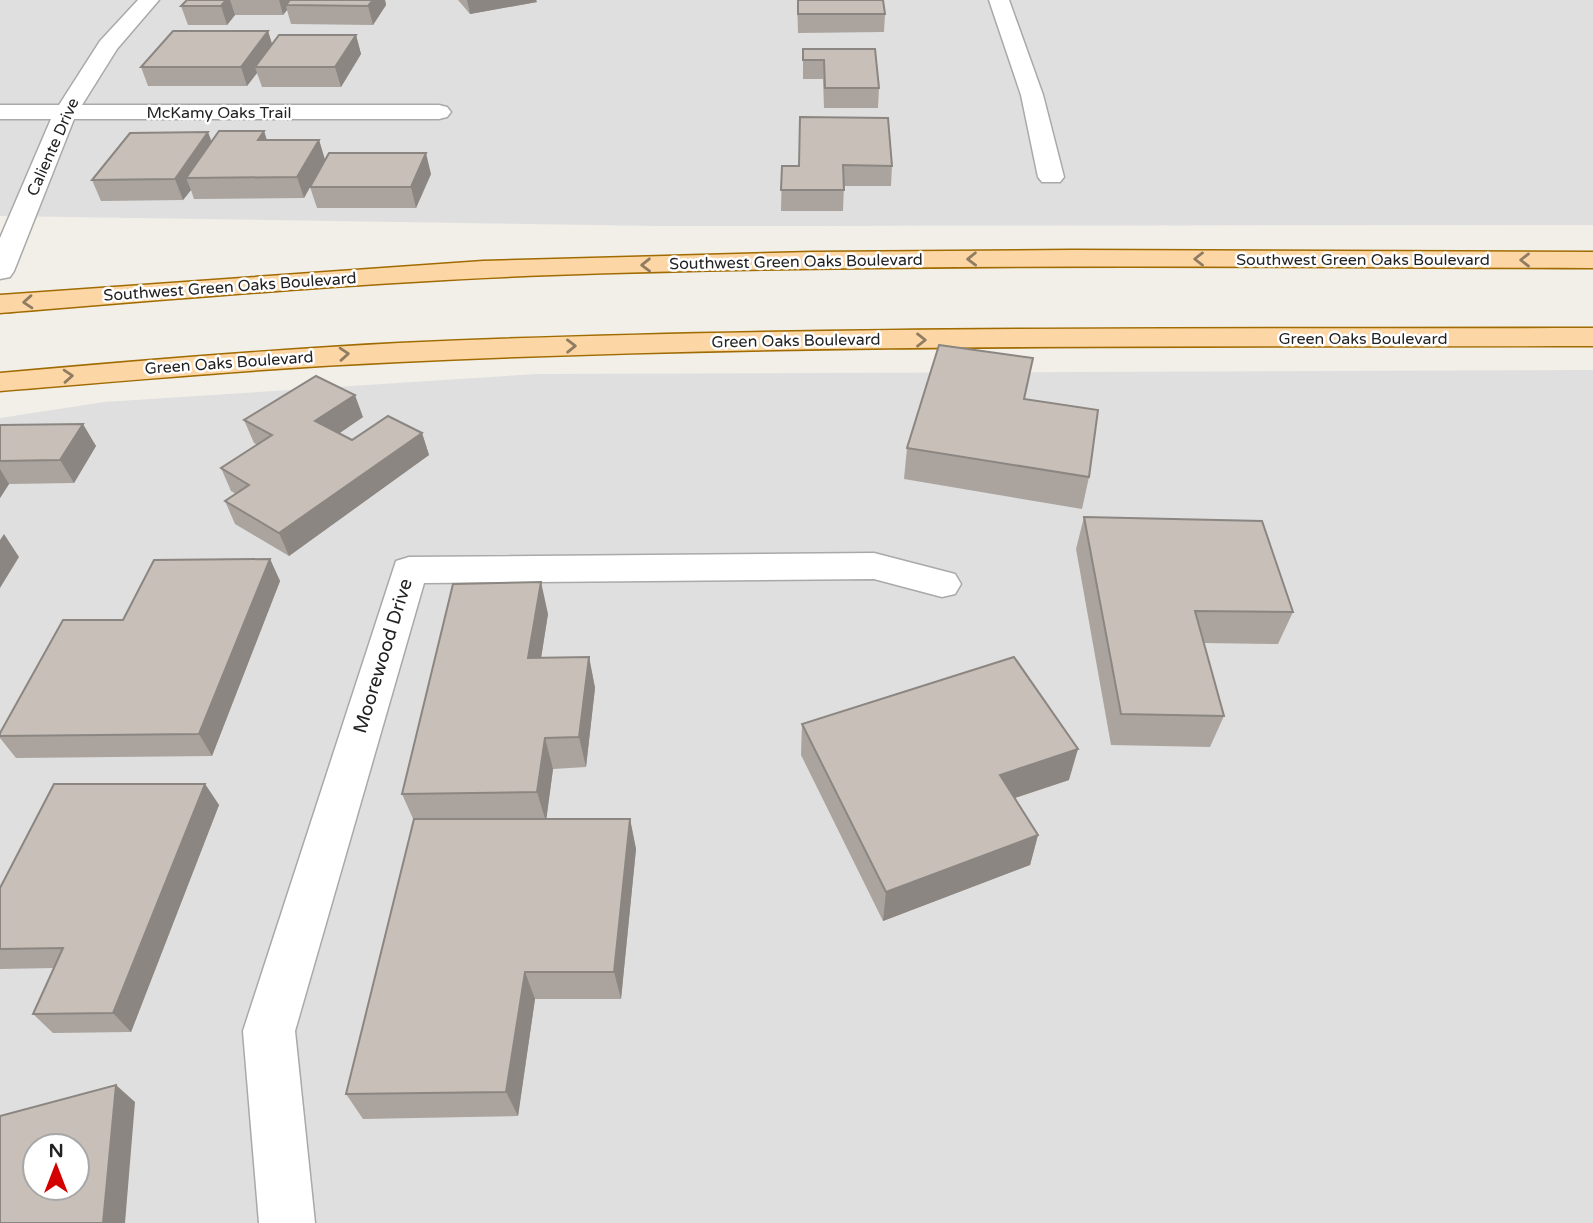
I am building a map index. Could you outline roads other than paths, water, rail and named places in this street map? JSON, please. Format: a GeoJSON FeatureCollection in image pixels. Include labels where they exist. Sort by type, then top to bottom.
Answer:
{"type":"FeatureCollection","features":[{"type":"Feature","properties":{"kind":"main road","name":"Southwest Green Oaks Boulevard"},"geometry":{"type":"LineString","coordinates":[[0,304],[401,274],[552,267],[980,259],[1593,260]]}},
{"type":"Feature","properties":{"kind":"main road","name":"Green Oaks Boulevard"},"geometry":{"type":"LineString","coordinates":[[0,382],[394,351],[830,340],[1593,337]]}},
{"type":"Feature","properties":{"kind":"street","name":"Caliente Drive"},"geometry":{"type":"LineString","coordinates":[[0,271],[65,113],[108,46],[149,0]]}},
{"type":"Feature","properties":{"kind":"street"},"geometry":{"type":"LineString","coordinates":[[999,0],[1032,94],[1051,177]]}},
{"type":"Feature","properties":{"kind":"street","name":"McKamy Oaks Trail"},"geometry":{"type":"LineString","coordinates":[[0,112],[439,112]]}},
{"type":"Feature","properties":{"kind":"street","name":"Moorewood Drive"},"geometry":{"type":"LineString","coordinates":[[287,1223],[269,1031],[409,570],[874,566],[942,584]]}}]}
